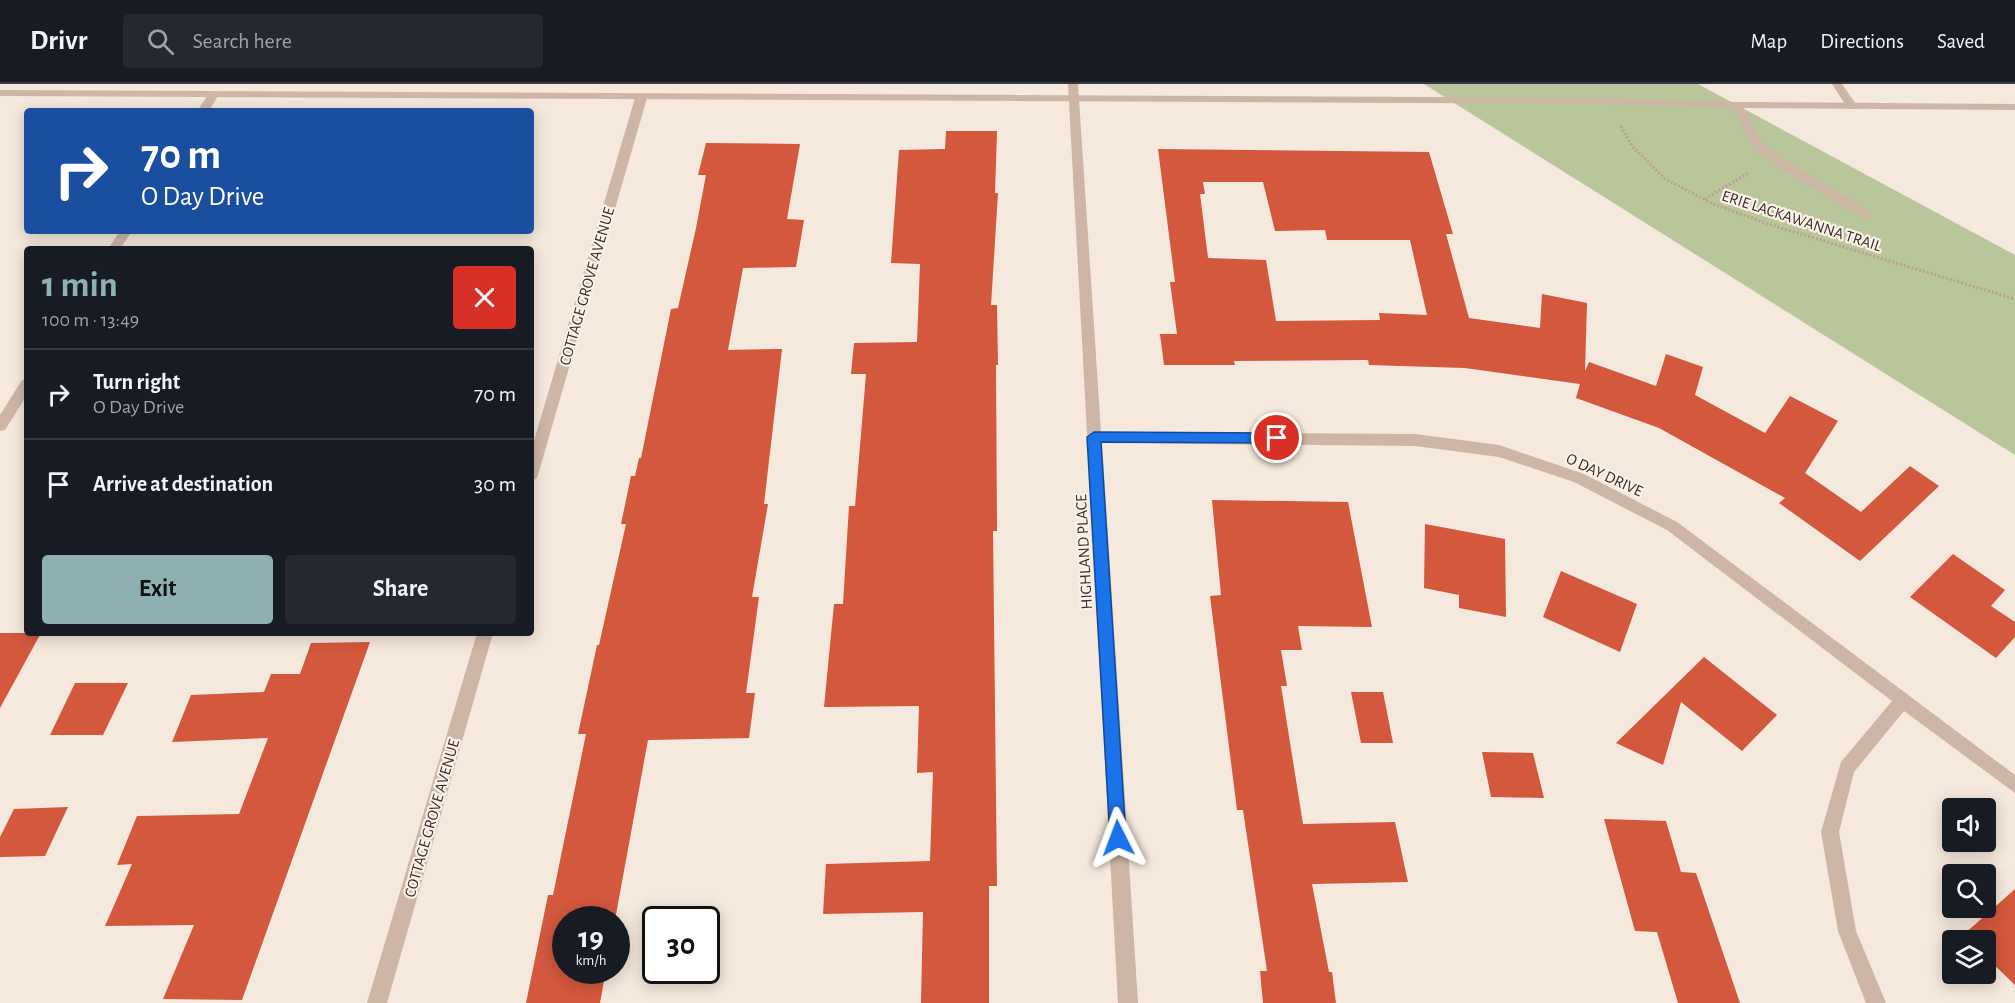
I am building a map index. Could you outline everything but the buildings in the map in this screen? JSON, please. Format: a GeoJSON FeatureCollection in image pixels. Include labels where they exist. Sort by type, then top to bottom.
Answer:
{"type":"FeatureCollection","features":[{"type":"Feature","properties":{"kind":"street"},"geometry":{"type":"LineString","coordinates":[[1837,84],[1852,106]]}},
{"type":"Feature","properties":{"kind":"street"},"geometry":{"type":"LineString","coordinates":[[0,93],[641,98],[1074,92],[1736,105],[2015,107]]}},
{"type":"Feature","properties":{"kind":"street","name":"HIGHLAND PLACE"},"geometry":{"type":"LineString","coordinates":[[1074,92],[1128,1003]]}},
{"type":"Feature","properties":{"kind":"street"},"geometry":{"type":"LineString","coordinates":[[205,108],[214,94]]}},
{"type":"Feature","properties":{"kind":"street","name":"COTTAGE GROVE AVENUE"},"geometry":{"type":"LineString","coordinates":[[534,465],[641,98]]}},
{"type":"Feature","properties":{"kind":"street"},"geometry":{"type":"LineString","coordinates":[[1736,105],[1760,146],[1774,159],[1867,215]]}},
{"type":"Feature","properties":{"kind":"street"},"geometry":{"type":"LineString","coordinates":[[0,426],[24,389]]}},
{"type":"Feature","properties":{"kind":"street","name":"O DAY DRIVE"},"geometry":{"type":"LineString","coordinates":[[1094,437],[1414,440],[1499,452],[1579,477],[1672,526],[2015,785]]}},
{"type":"Feature","properties":{"kind":"street","name":"COTTAGE GROVE AVENUE"},"geometry":{"type":"LineString","coordinates":[[376,1003],[484,636]]}},
{"type":"Feature","properties":{"kind":"street"},"geometry":{"type":"LineString","coordinates":[[1876,1003],[1847,930],[1830,832],[1847,768],[1903,700]]}},
{"type":"Feature","properties":{"kind":"path","name":"ERIE LACKAWANNA TRAIL"},"geometry":{"type":"LineString","coordinates":[[1617,119],[1632,146],[1664,178],[1704,199],[1768,224],[2015,300]]}},
{"type":"Feature","properties":{"kind":"path"},"geometry":{"type":"LineString","coordinates":[[1704,199],[1774,159]]}},
{"type":"Feature","properties":{"kind":"green space"},"geometry":{"type":"Polygon","coordinates":[[[1424,84],[1698,84],[2015,255],[2015,455],[1424,84]]]}},
{"type":"Feature","properties":{"kind":"route"},"geometry":{"type":"LineString","coordinates":[[1118,838],[1094,437],[1277,438]]}}]}
